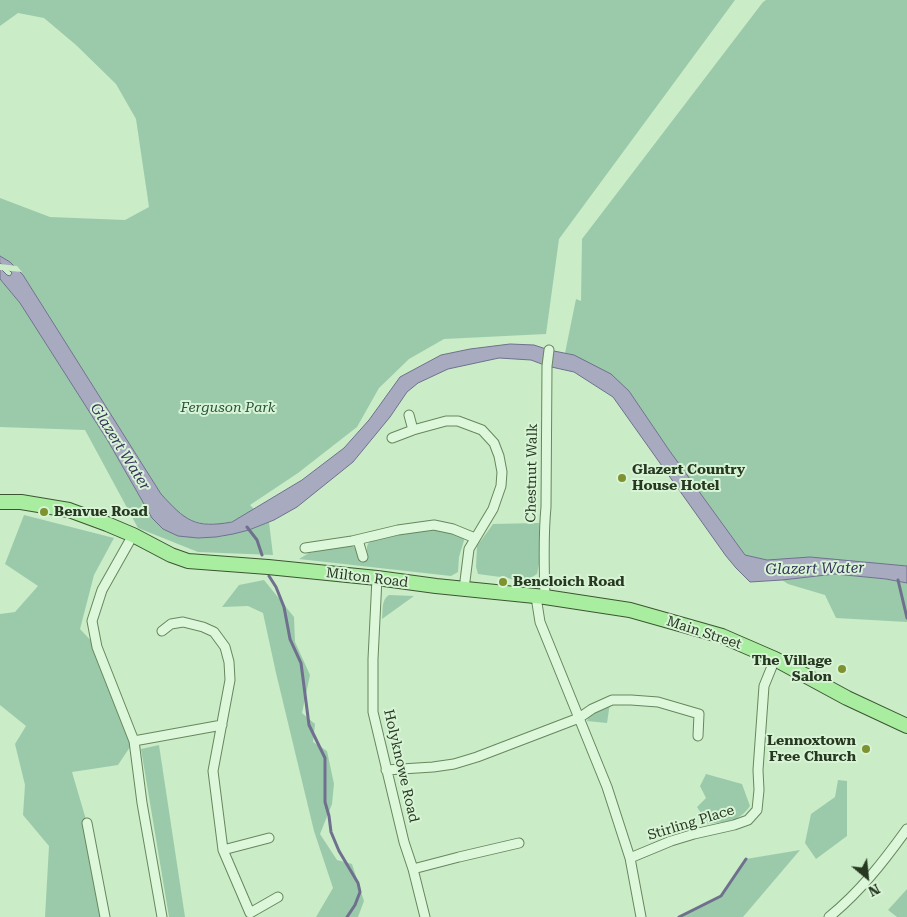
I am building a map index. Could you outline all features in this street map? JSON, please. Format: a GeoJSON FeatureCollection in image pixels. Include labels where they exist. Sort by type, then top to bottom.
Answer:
{"type":"FeatureCollection","features":[{"type":"Feature","properties":{"kind":"main road","name":"Milton Road"},"geometry":{"type":"LineString","coordinates":[[0,502],[21,502],[69,510],[133,535],[171,555],[188,561],[377,578],[541,597]]}},
{"type":"Feature","properties":{"kind":"main road","name":"Main Street"},"geometry":{"type":"LineString","coordinates":[[541,597],[630,610],[722,636],[775,659],[847,698],[907,726]]}},
{"type":"Feature","properties":{"kind":"street","name":"Chestnut Walk"},"geometry":{"type":"LineString","coordinates":[[541,597],[544,569],[547,366],[549,350]]}},
{"type":"Feature","properties":{"kind":"street"},"geometry":{"type":"LineString","coordinates":[[409,415],[413,430]]}},
{"type":"Feature","properties":{"kind":"street"},"geometry":{"type":"LineString","coordinates":[[392,438],[446,421],[458,421],[482,430],[494,443],[502,472],[501,486],[493,510],[469,549],[464,589]]}},
{"type":"Feature","properties":{"kind":"street"},"geometry":{"type":"LineString","coordinates":[[304,548],[358,540],[398,530],[434,525],[453,529],[475,538]]}},
{"type":"Feature","properties":{"kind":"street"},"geometry":{"type":"LineString","coordinates":[[133,535],[102,590],[92,621],[97,648],[134,741],[142,803],[162,917]]}},
{"type":"Feature","properties":{"kind":"street"},"geometry":{"type":"LineString","coordinates":[[358,540],[363,557]]}},
{"type":"Feature","properties":{"kind":"street","name":"Holyknowe Road"},"geometry":{"type":"LineString","coordinates":[[377,578],[373,658],[373,712],[404,842],[425,917]]}},
{"type":"Feature","properties":{"kind":"street"},"geometry":{"type":"LineString","coordinates":[[541,597],[540,622],[607,788],[630,858],[641,917]]}},
{"type":"Feature","properties":{"kind":"street"},"geometry":{"type":"LineString","coordinates":[[162,630],[171,624],[183,622],[203,627],[214,632],[225,647],[229,662],[230,680],[214,771],[223,850],[250,913],[278,897]]}},
{"type":"Feature","properties":{"kind":"street","name":"Stirling Place"},"geometry":{"type":"LineString","coordinates":[[630,858],[671,841],[748,820],[757,810],[764,686],[775,659]]}},
{"type":"Feature","properties":{"kind":"street"},"geometry":{"type":"LineString","coordinates":[[386,770],[433,767],[454,764],[478,757],[579,718],[592,709],[612,700],[658,702],[699,714],[698,736]]}},
{"type":"Feature","properties":{"kind":"street"},"geometry":{"type":"LineString","coordinates":[[134,741],[222,725]]}},
{"type":"Feature","properties":{"kind":"street"},"geometry":{"type":"LineString","coordinates":[[86,823],[105,917]]}},
{"type":"Feature","properties":{"kind":"street"},"geometry":{"type":"LineString","coordinates":[[829,917],[871,875],[907,829]]}},
{"type":"Feature","properties":{"kind":"street"},"geometry":{"type":"LineString","coordinates":[[223,850],[269,838]]}},
{"type":"Feature","properties":{"kind":"street"},"geometry":{"type":"LineString","coordinates":[[413,869],[519,843]]}},
{"type":"Feature","properties":{"kind":"green space","name":"Ferguson Park"},"geometry":{"type":"Polygon","coordinates":[[[0,0],[735,0],[559,239],[546,334],[444,339],[409,359],[379,388],[357,427],[298,473],[250,505],[254,509],[227,523],[206,524],[180,514],[161,494],[23,275],[10,262],[0,256],[0,198],[50,217],[125,220],[149,207],[136,119],[116,84],[76,45],[44,18],[18,13],[0,26],[0,0]]]}},
{"type":"Feature","properties":{"kind":"green space"},"geometry":{"type":"Polygon","coordinates":[[[766,0],[907,0],[907,566],[810,557],[767,560],[745,555],[629,391],[574,355],[565,353],[576,299],[581,301],[582,239],[766,0]]]}},
{"type":"Feature","properties":{"kind":"green space"},"geometry":{"type":"Polygon","coordinates":[[[0,279],[20,303],[108,441],[152,518],[163,529],[197,538],[216,537],[250,530],[269,522],[273,555],[198,552],[138,528],[85,430],[0,427],[0,279]]]}},
{"type":"Feature","properties":{"kind":"green space"},"geometry":{"type":"Polygon","coordinates":[[[24,515],[114,538],[94,575],[80,629],[97,647],[134,741],[118,765],[72,772],[87,823],[105,917],[45,917],[49,846],[23,815],[25,785],[15,744],[26,726],[0,705],[0,614],[15,612],[38,586],[5,564],[24,515]]]}},
{"type":"Feature","properties":{"kind":"green space"},"geometry":{"type":"Polygon","coordinates":[[[539,523],[539,564],[537,574],[522,583],[508,578],[478,574],[476,567],[477,546],[493,524],[539,523]]]}},
{"type":"Feature","properties":{"kind":"green space"},"geometry":{"type":"Polygon","coordinates":[[[418,531],[450,532],[465,537],[459,557],[458,572],[451,576],[299,559],[309,553],[350,545],[356,548],[360,559],[368,556],[367,546],[371,541],[418,531]]]}},
{"type":"Feature","properties":{"kind":"green space"},"geometry":{"type":"Polygon","coordinates":[[[835,574],[907,583],[907,622],[836,618],[825,595],[788,584],[782,580],[835,574]]]}},
{"type":"Feature","properties":{"kind":"green space"},"geometry":{"type":"Polygon","coordinates":[[[264,580],[294,617],[295,642],[310,675],[302,713],[315,724],[313,742],[327,751],[334,784],[332,804],[320,834],[337,860],[352,864],[364,901],[358,917],[316,917],[333,888],[314,831],[263,613],[248,606],[222,607],[239,585],[264,580]]]}},
{"type":"Feature","properties":{"kind":"green space"},"geometry":{"type":"Polygon","coordinates":[[[389,595],[414,596],[382,619],[384,602],[389,595]]]}},
{"type":"Feature","properties":{"kind":"green space"},"geometry":{"type":"Polygon","coordinates":[[[610,703],[607,723],[587,721],[590,714],[610,703]]]}},
{"type":"Feature","properties":{"kind":"green space"},"geometry":{"type":"Polygon","coordinates":[[[159,745],[185,917],[169,917],[141,749],[159,745]]]}},
{"type":"Feature","properties":{"kind":"green space"},"geometry":{"type":"Polygon","coordinates":[[[706,774],[742,784],[750,806],[746,812],[732,820],[708,824],[697,807],[706,798],[700,786],[706,774]]]}},
{"type":"Feature","properties":{"kind":"green space"},"geometry":{"type":"Polygon","coordinates":[[[838,780],[847,781],[847,836],[816,859],[805,843],[811,814],[835,797],[838,780]]]}},
{"type":"Feature","properties":{"kind":"green space"},"geometry":{"type":"Polygon","coordinates":[[[800,850],[743,917],[679,917],[721,896],[746,859],[800,850]]]}},
{"type":"Feature","properties":{"kind":"green space"},"geometry":{"type":"Polygon","coordinates":[[[907,889],[907,917],[897,917],[888,910],[907,889]]]}},
{"type":"Feature","properties":{"kind":"water","name":"Glazert Water"},"geometry":{"type":"Polygon","coordinates":[[[0,256],[10,262],[23,275],[161,494],[184,516],[199,523],[219,524],[232,522],[302,480],[344,448],[369,420],[400,377],[441,355],[510,344],[534,345],[574,355],[611,374],[629,391],[745,555],[767,560],[810,557],[907,566],[907,583],[835,574],[750,582],[726,556],[613,397],[574,372],[531,360],[499,358],[448,369],[418,383],[407,392],[390,417],[353,462],[297,507],[274,520],[233,534],[198,538],[178,536],[163,529],[152,518],[108,441],[20,303],[0,279],[0,268],[7,275],[10,276],[12,273],[0,263],[0,256]]]}},
{"type":"Feature","properties":{"kind":"pier"},"geometry":{"type":"Polygon","coordinates":[[[0,264],[17,266],[22,272],[0,270],[0,264]]]}},
{"type":"Feature","properties":{"kind":"waterway"},"geometry":{"type":"LineString","coordinates":[[247,527],[257,540],[262,555]]}},
{"type":"Feature","properties":{"kind":"waterway"},"geometry":{"type":"LineString","coordinates":[[269,576],[276,587],[284,607],[290,639],[301,663],[309,725],[325,758],[325,802],[331,832],[339,851],[358,883],[360,892],[355,905],[347,917]]}},
{"type":"Feature","properties":{"kind":"waterway"},"geometry":{"type":"LineString","coordinates":[[898,580],[907,618]]}},
{"type":"Feature","properties":{"kind":"waterway"},"geometry":{"type":"LineString","coordinates":[[679,917],[721,896],[746,859]]}},
{"type":"Feature","properties":{"kind":"place","name":"Glazert Country House Hotel"},"geometry":{"type":"Point","coordinates":[622,478]}},
{"type":"Feature","properties":{"kind":"place","name":"Benvue Road"},"geometry":{"type":"Point","coordinates":[44,512]}},
{"type":"Feature","properties":{"kind":"place","name":"Bencloich Road"},"geometry":{"type":"Point","coordinates":[503,582]}},
{"type":"Feature","properties":{"kind":"place","name":"The Village Salon"},"geometry":{"type":"Point","coordinates":[842,669]}},
{"type":"Feature","properties":{"kind":"place","name":"Lennoxtown Free Church"},"geometry":{"type":"Point","coordinates":[866,749]}}]}
